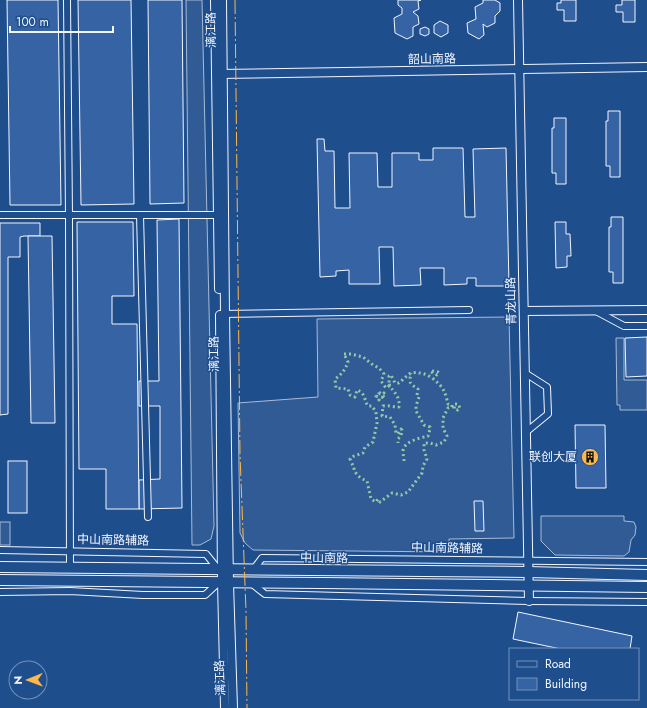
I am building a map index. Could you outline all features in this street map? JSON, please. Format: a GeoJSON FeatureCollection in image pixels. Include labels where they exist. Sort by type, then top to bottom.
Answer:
{"type":"FeatureCollection","features":[{"type":"Feature","properties":{"kind":"main road","name":"中山南路"},"geometry":{"type":"LineString","coordinates":[[0,567],[528,572],[647,575]]}},
{"type":"Feature","properties":{"kind":"main road"},"geometry":{"type":"LineString","coordinates":[[70,568],[70,581]]}},
{"type":"Feature","properties":{"kind":"main road"},"geometry":{"type":"LineString","coordinates":[[0,580],[647,587]]}},
{"type":"Feature","properties":{"kind":"street"},"geometry":{"type":"LineString","coordinates":[[67,0],[70,568]]}},
{"type":"Feature","properties":{"kind":"street","name":"漓江路"},"geometry":{"type":"LineString","coordinates":[[215,0],[220,74],[225,708]]}},
{"type":"Feature","properties":{"kind":"street","name":"漓江路"},"geometry":{"type":"LineString","coordinates":[[222,0],[219,214],[222,314]]}},
{"type":"Feature","properties":{"kind":"street","name":"青龙山路"},"geometry":{"type":"LineString","coordinates":[[518,0],[529,601]]}},
{"type":"Feature","properties":{"kind":"street","name":"韶山南路"},"geometry":{"type":"LineString","coordinates":[[220,74],[647,67]]}},
{"type":"Feature","properties":{"kind":"street"},"geometry":{"type":"LineString","coordinates":[[0,215],[219,214]]}},
{"type":"Feature","properties":{"kind":"street"},"geometry":{"type":"LineString","coordinates":[[140,215],[148,517]]}},
{"type":"Feature","properties":{"kind":"street"},"geometry":{"type":"LineString","coordinates":[[222,314],[469,310]]}},
{"type":"Feature","properties":{"kind":"street"},"geometry":{"type":"LineString","coordinates":[[524,310],[647,310]]}},
{"type":"Feature","properties":{"kind":"street"},"geometry":{"type":"LineString","coordinates":[[593,310],[624,326],[647,326]]}},
{"type":"Feature","properties":{"kind":"street"},"geometry":{"type":"LineString","coordinates":[[525,373],[548,387],[548,414],[526,432]]}},
{"type":"Feature","properties":{"kind":"street","name":"中山南路辅路"},"geometry":{"type":"LineString","coordinates":[[0,550],[70,550],[206,554],[223,569]]}},
{"type":"Feature","properties":{"kind":"street","name":"中山南路辅路"},"geometry":{"type":"LineString","coordinates":[[253,570],[262,558],[647,562]]}},
{"type":"Feature","properties":{"kind":"street"},"geometry":{"type":"LineString","coordinates":[[70,581],[70,591]]}},
{"type":"Feature","properties":{"kind":"street"},"geometry":{"type":"LineString","coordinates":[[0,592],[70,591],[143,595],[205,595],[223,583]]}},
{"type":"Feature","properties":{"kind":"street","name":"漓江路"},"geometry":{"type":"LineString","coordinates":[[223,583],[233,708]]}},
{"type":"Feature","properties":{"kind":"street"},"geometry":{"type":"LineString","coordinates":[[251,583],[265,594],[529,601],[647,602]]}},
{"type":"Feature","properties":{"kind":"shaded area"},"geometry":{"type":"Polygon","coordinates":[[[186,0],[202,0],[214,526],[211,539],[200,545],[192,545],[186,0]]]}},
{"type":"Feature","properties":{"kind":"shaded area"},"geometry":{"type":"Polygon","coordinates":[[[509,317],[514,538],[449,539],[449,552],[253,550],[245,543],[240,533],[238,403],[318,397],[317,319],[509,317]]]}},
{"type":"Feature","properties":{"kind":"shaded area"},"geometry":{"type":"Polygon","coordinates":[[[616,338],[624,338],[624,380],[647,380],[647,410],[620,410],[620,405],[617,405],[616,338]]]}},
{"type":"Feature","properties":{"kind":"shaded area"},"geometry":{"type":"Polygon","coordinates":[[[541,516],[624,516],[624,521],[634,522],[636,527],[635,535],[631,540],[629,552],[624,556],[555,555],[541,541],[541,516]]]}},
{"type":"Feature","properties":{"kind":"shaded area"},"geometry":{"type":"Polygon","coordinates":[[[0,522],[10,522],[10,545],[0,545],[0,522]]]}},
{"type":"Feature","properties":{"kind":"building"},"geometry":{"type":"Polygon","coordinates":[[[7,0],[58,0],[61,205],[10,205],[7,0]]]}},
{"type":"Feature","properties":{"kind":"building"},"geometry":{"type":"Polygon","coordinates":[[[78,0],[131,0],[134,204],[81,205],[78,0]]]}},
{"type":"Feature","properties":{"kind":"building"},"geometry":{"type":"Polygon","coordinates":[[[148,0],[182,0],[184,203],[150,204],[148,0]]]}},
{"type":"Feature","properties":{"kind":"building"},"geometry":{"type":"Polygon","coordinates":[[[398,0],[421,0],[418,1],[419,9],[413,12],[418,16],[419,24],[413,27],[413,36],[407,39],[395,33],[394,18],[402,14],[402,8],[398,5],[398,0]]]}},
{"type":"Feature","properties":{"kind":"building"},"geometry":{"type":"Polygon","coordinates":[[[483,0],[495,0],[500,3],[500,11],[495,16],[495,23],[487,27],[483,24],[484,35],[479,39],[468,33],[467,23],[476,19],[475,7],[483,3],[483,0]]]}},
{"type":"Feature","properties":{"kind":"building"},"geometry":{"type":"Polygon","coordinates":[[[561,0],[576,0],[576,21],[564,21],[564,10],[557,10],[557,3],[561,3],[561,0]]]}},
{"type":"Feature","properties":{"kind":"building"},"geometry":{"type":"Polygon","coordinates":[[[622,0],[635,0],[635,22],[623,22],[623,12],[616,12],[616,5],[622,5],[622,0]]]}},
{"type":"Feature","properties":{"kind":"building"},"geometry":{"type":"Polygon","coordinates":[[[440,21],[448,25],[448,33],[441,37],[434,33],[434,25],[440,21]]]}},
{"type":"Feature","properties":{"kind":"building"},"geometry":{"type":"Polygon","coordinates":[[[425,27],[429,29],[429,34],[425,36],[420,34],[420,29],[425,27]]]}},
{"type":"Feature","properties":{"kind":"building"},"geometry":{"type":"Polygon","coordinates":[[[608,111],[620,111],[620,177],[610,177],[610,166],[606,166],[606,121],[608,121],[608,111]]]}},
{"type":"Feature","properties":{"kind":"building"},"geometry":{"type":"Polygon","coordinates":[[[554,118],[566,118],[566,184],[556,184],[556,173],[552,173],[552,128],[554,128],[554,118]]]}},
{"type":"Feature","properties":{"kind":"building"},"geometry":{"type":"Polygon","coordinates":[[[317,139],[324,139],[325,151],[334,151],[335,208],[350,208],[349,153],[377,153],[378,187],[392,187],[392,153],[419,153],[419,160],[433,160],[433,148],[463,148],[465,217],[475,217],[473,149],[506,148],[509,286],[476,286],[476,278],[467,278],[467,284],[444,285],[444,268],[420,268],[421,285],[394,286],[393,247],[379,247],[380,284],[349,284],[349,270],[336,271],[336,276],[320,277],[317,139]]]}},
{"type":"Feature","properties":{"kind":"building"},"geometry":{"type":"Polygon","coordinates":[[[611,217],[623,217],[623,283],[613,283],[613,272],[609,272],[609,227],[611,227],[611,217]]]}},
{"type":"Feature","properties":{"kind":"building"},"geometry":{"type":"Polygon","coordinates":[[[179,219],[182,508],[139,509],[139,480],[160,479],[160,406],[139,406],[139,381],[159,381],[157,220],[179,219]]]}},
{"type":"Feature","properties":{"kind":"building"},"geometry":{"type":"Polygon","coordinates":[[[77,222],[133,222],[134,296],[112,296],[112,324],[137,324],[139,509],[106,509],[106,469],[79,469],[77,222]]]}},
{"type":"Feature","properties":{"kind":"building"},"geometry":{"type":"Polygon","coordinates":[[[555,222],[566,222],[566,234],[570,234],[571,256],[567,256],[567,267],[556,268],[555,222]]]}},
{"type":"Feature","properties":{"kind":"building"},"geometry":{"type":"Polygon","coordinates":[[[0,223],[40,223],[40,236],[20,237],[20,257],[8,257],[8,414],[0,415],[0,223]]]}},
{"type":"Feature","properties":{"kind":"building"},"geometry":{"type":"Polygon","coordinates":[[[28,236],[52,236],[55,423],[31,423],[28,236]]]}},
{"type":"Feature","properties":{"kind":"building"},"geometry":{"type":"Polygon","coordinates":[[[647,337],[647,376],[626,377],[625,338],[647,337]]]}},
{"type":"Feature","properties":{"kind":"building","name":"联创大厦"},"geometry":{"type":"Polygon","coordinates":[[[575,425],[605,425],[606,488],[576,488],[575,425]]]}},
{"type":"Feature","properties":{"kind":"building"},"geometry":{"type":"Polygon","coordinates":[[[8,461],[27,461],[27,513],[8,513],[8,461]]]}},
{"type":"Feature","properties":{"kind":"building"},"geometry":{"type":"Polygon","coordinates":[[[474,501],[483,501],[484,531],[475,531],[474,501]]]}},
{"type":"Feature","properties":{"kind":"building"},"geometry":{"type":"Polygon","coordinates":[[[518,612],[632,636],[630,648],[556,648],[513,639],[518,612]]]}},
{"type":"Feature","properties":{"kind":"hedge"},"geometry":{"type":"LineString","coordinates":[[344,354],[363,357],[379,368],[384,374],[381,381],[386,388],[389,386],[389,376],[391,375],[395,383],[399,383],[409,374],[422,373],[440,385],[445,393],[448,404],[452,405],[452,407],[448,408],[443,418],[443,428],[447,436],[444,442],[436,445],[424,443],[424,450],[427,459],[423,466],[422,473],[408,492],[401,495],[392,493],[380,502],[378,499],[376,502],[371,499],[367,481],[357,475],[350,459],[363,453],[365,447],[373,442],[377,423],[376,412],[372,406],[368,406],[360,391],[357,390],[355,397],[350,395],[348,389],[336,388],[335,379],[343,372],[348,362],[344,354]]}},
{"type":"Feature","properties":{"kind":"hedge"},"geometry":{"type":"LineString","coordinates":[[432,371],[438,372],[439,373],[437,375],[431,372],[432,371]]}},
{"type":"Feature","properties":{"kind":"hedge"},"geometry":{"type":"LineString","coordinates":[[404,461],[403,451],[406,445],[413,440],[428,436],[430,429],[430,427],[424,425],[416,411],[419,397],[417,395],[418,389],[410,382],[411,373]]}},
{"type":"Feature","properties":{"kind":"hedge"},"geometry":{"type":"LineString","coordinates":[[389,384],[398,397],[399,407],[383,406],[382,416],[390,417],[395,425],[396,433],[398,434],[401,429],[402,430],[398,443]]}},
{"type":"Feature","properties":{"kind":"hedge"},"geometry":{"type":"LineString","coordinates":[[379,392],[381,394],[384,393],[382,395],[385,398],[381,397],[379,400],[379,397],[376,396],[379,392]]}},
{"type":"Feature","properties":{"kind":"hedge"},"geometry":{"type":"LineString","coordinates":[[455,404],[458,404],[460,408],[458,410],[454,409],[455,404]]}},
{"type":"Feature","properties":{"kind":"power"},"geometry":{"type":"LineString","coordinates":[[235,0],[240,454],[246,611],[247,708]]}},
{"type":"Feature","properties":{"kind":"place","name":"联创大厦"},"geometry":{"type":"Point","coordinates":[590,457]}}]}
